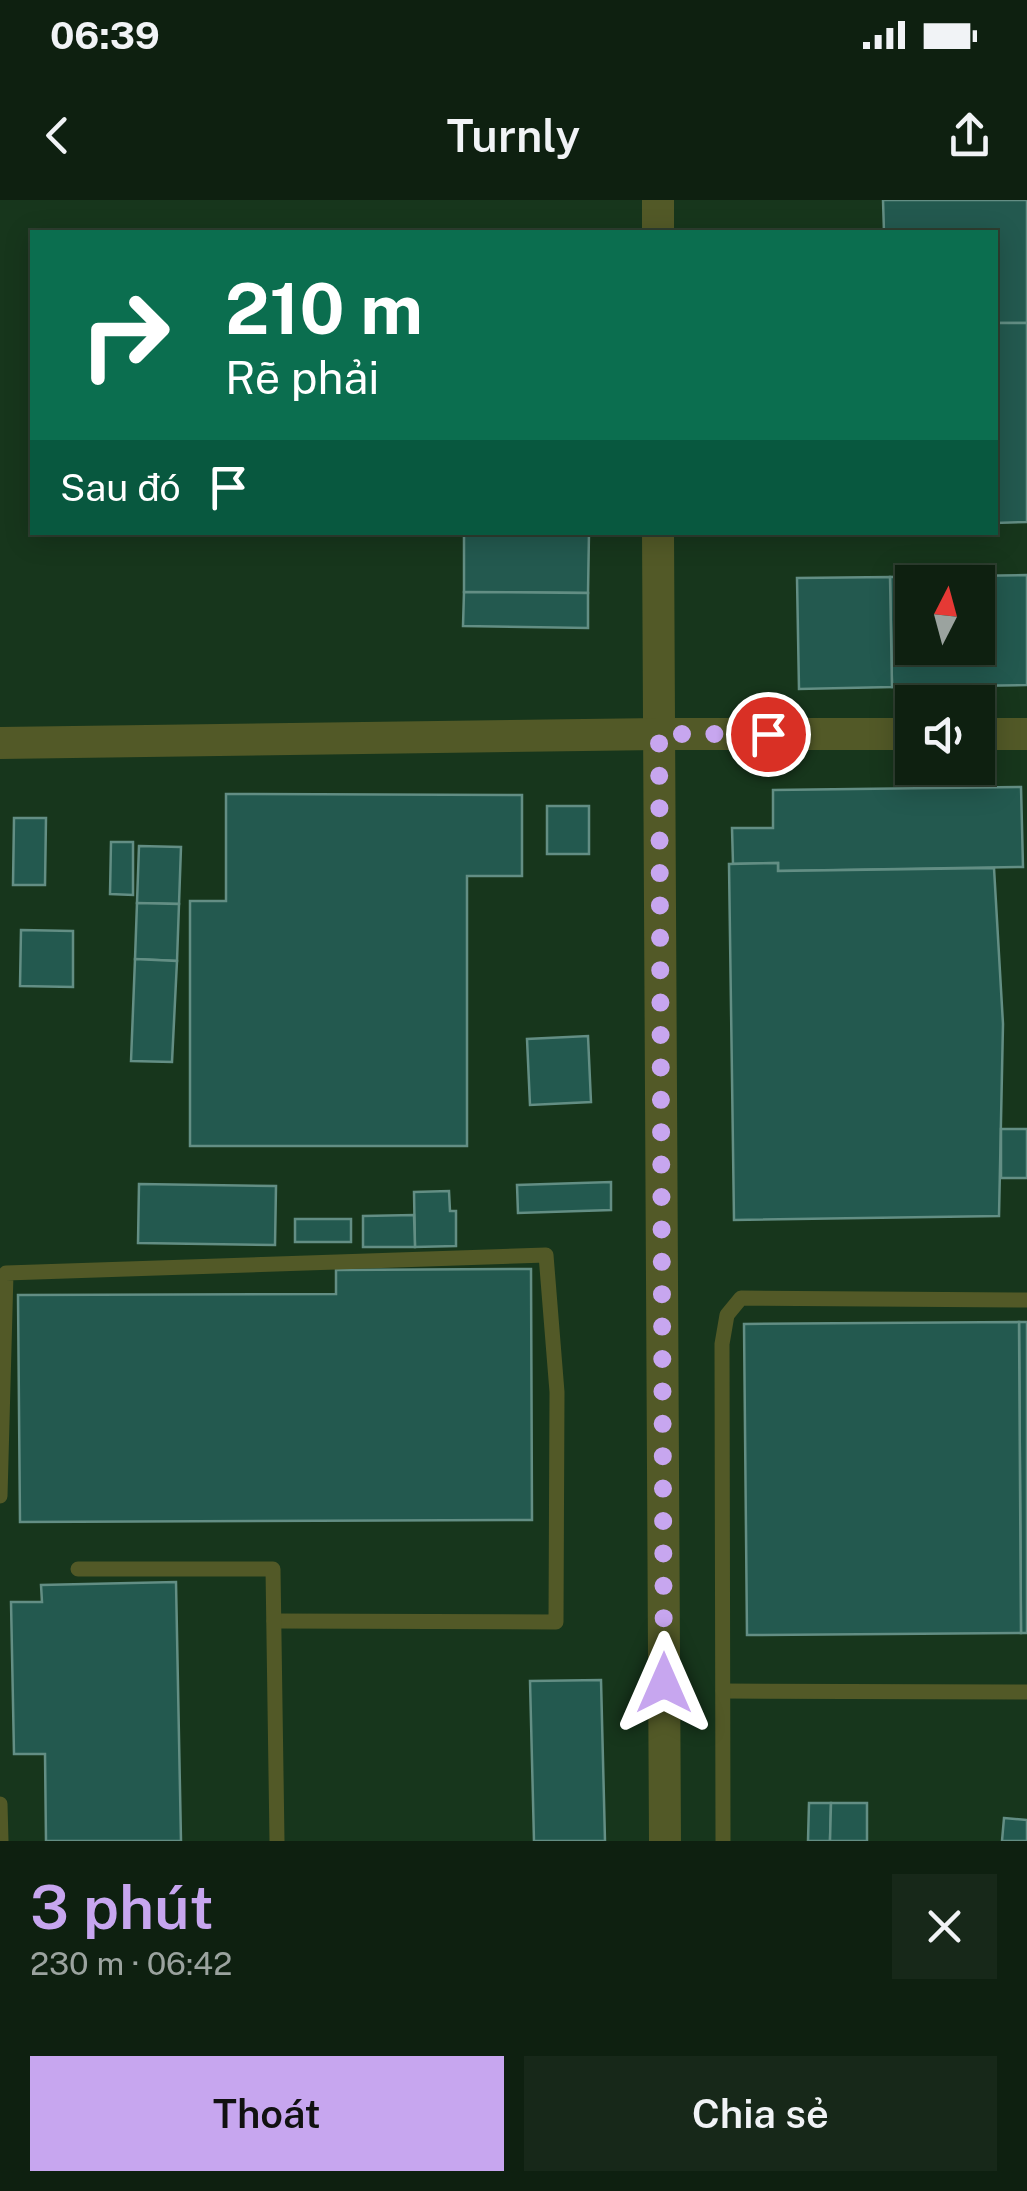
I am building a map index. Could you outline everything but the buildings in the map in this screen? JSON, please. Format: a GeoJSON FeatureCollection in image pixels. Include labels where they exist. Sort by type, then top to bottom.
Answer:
{"type":"FeatureCollection","features":[{"type":"Feature","properties":{"kind":"street"},"geometry":{"type":"LineString","coordinates":[[658,200],[658,230]]}},
{"type":"Feature","properties":{"kind":"street"},"geometry":{"type":"LineString","coordinates":[[658,535],[665,1841]]}},
{"type":"Feature","properties":{"kind":"street"},"geometry":{"type":"LineString","coordinates":[[0,742],[895,734]]}},
{"type":"Feature","properties":{"kind":"street"},"geometry":{"type":"LineString","coordinates":[[995,734],[1027,734]]}},
{"type":"Feature","properties":{"kind":"lane"},"geometry":{"type":"LineString","coordinates":[[0,1496],[6,1272],[546,1255],[557,1392],[556,1622],[274,1621]]}},
{"type":"Feature","properties":{"kind":"lane"},"geometry":{"type":"LineString","coordinates":[[724,1841],[722,1344],[727,1315],[741,1298],[1027,1300]]}},
{"type":"Feature","properties":{"kind":"lane"},"geometry":{"type":"LineString","coordinates":[[78,1569],[273,1568],[277,1841]]}},
{"type":"Feature","properties":{"kind":"lane"},"geometry":{"type":"LineString","coordinates":[[723,1691],[1027,1692]]}},
{"type":"Feature","properties":{"kind":"lane"},"geometry":{"type":"LineString","coordinates":[[0,1804],[1,1841]]}},
{"type":"Feature","properties":{"kind":"shaded area"},"geometry":{"type":"Polygon","coordinates":[[[0,200],[1027,200],[1027,1841],[0,1841],[0,200]]]}},
{"type":"Feature","properties":{"kind":"route"},"geometry":{"type":"LineString","coordinates":[[664,1683],[659,734],[768,734]]}}]}
